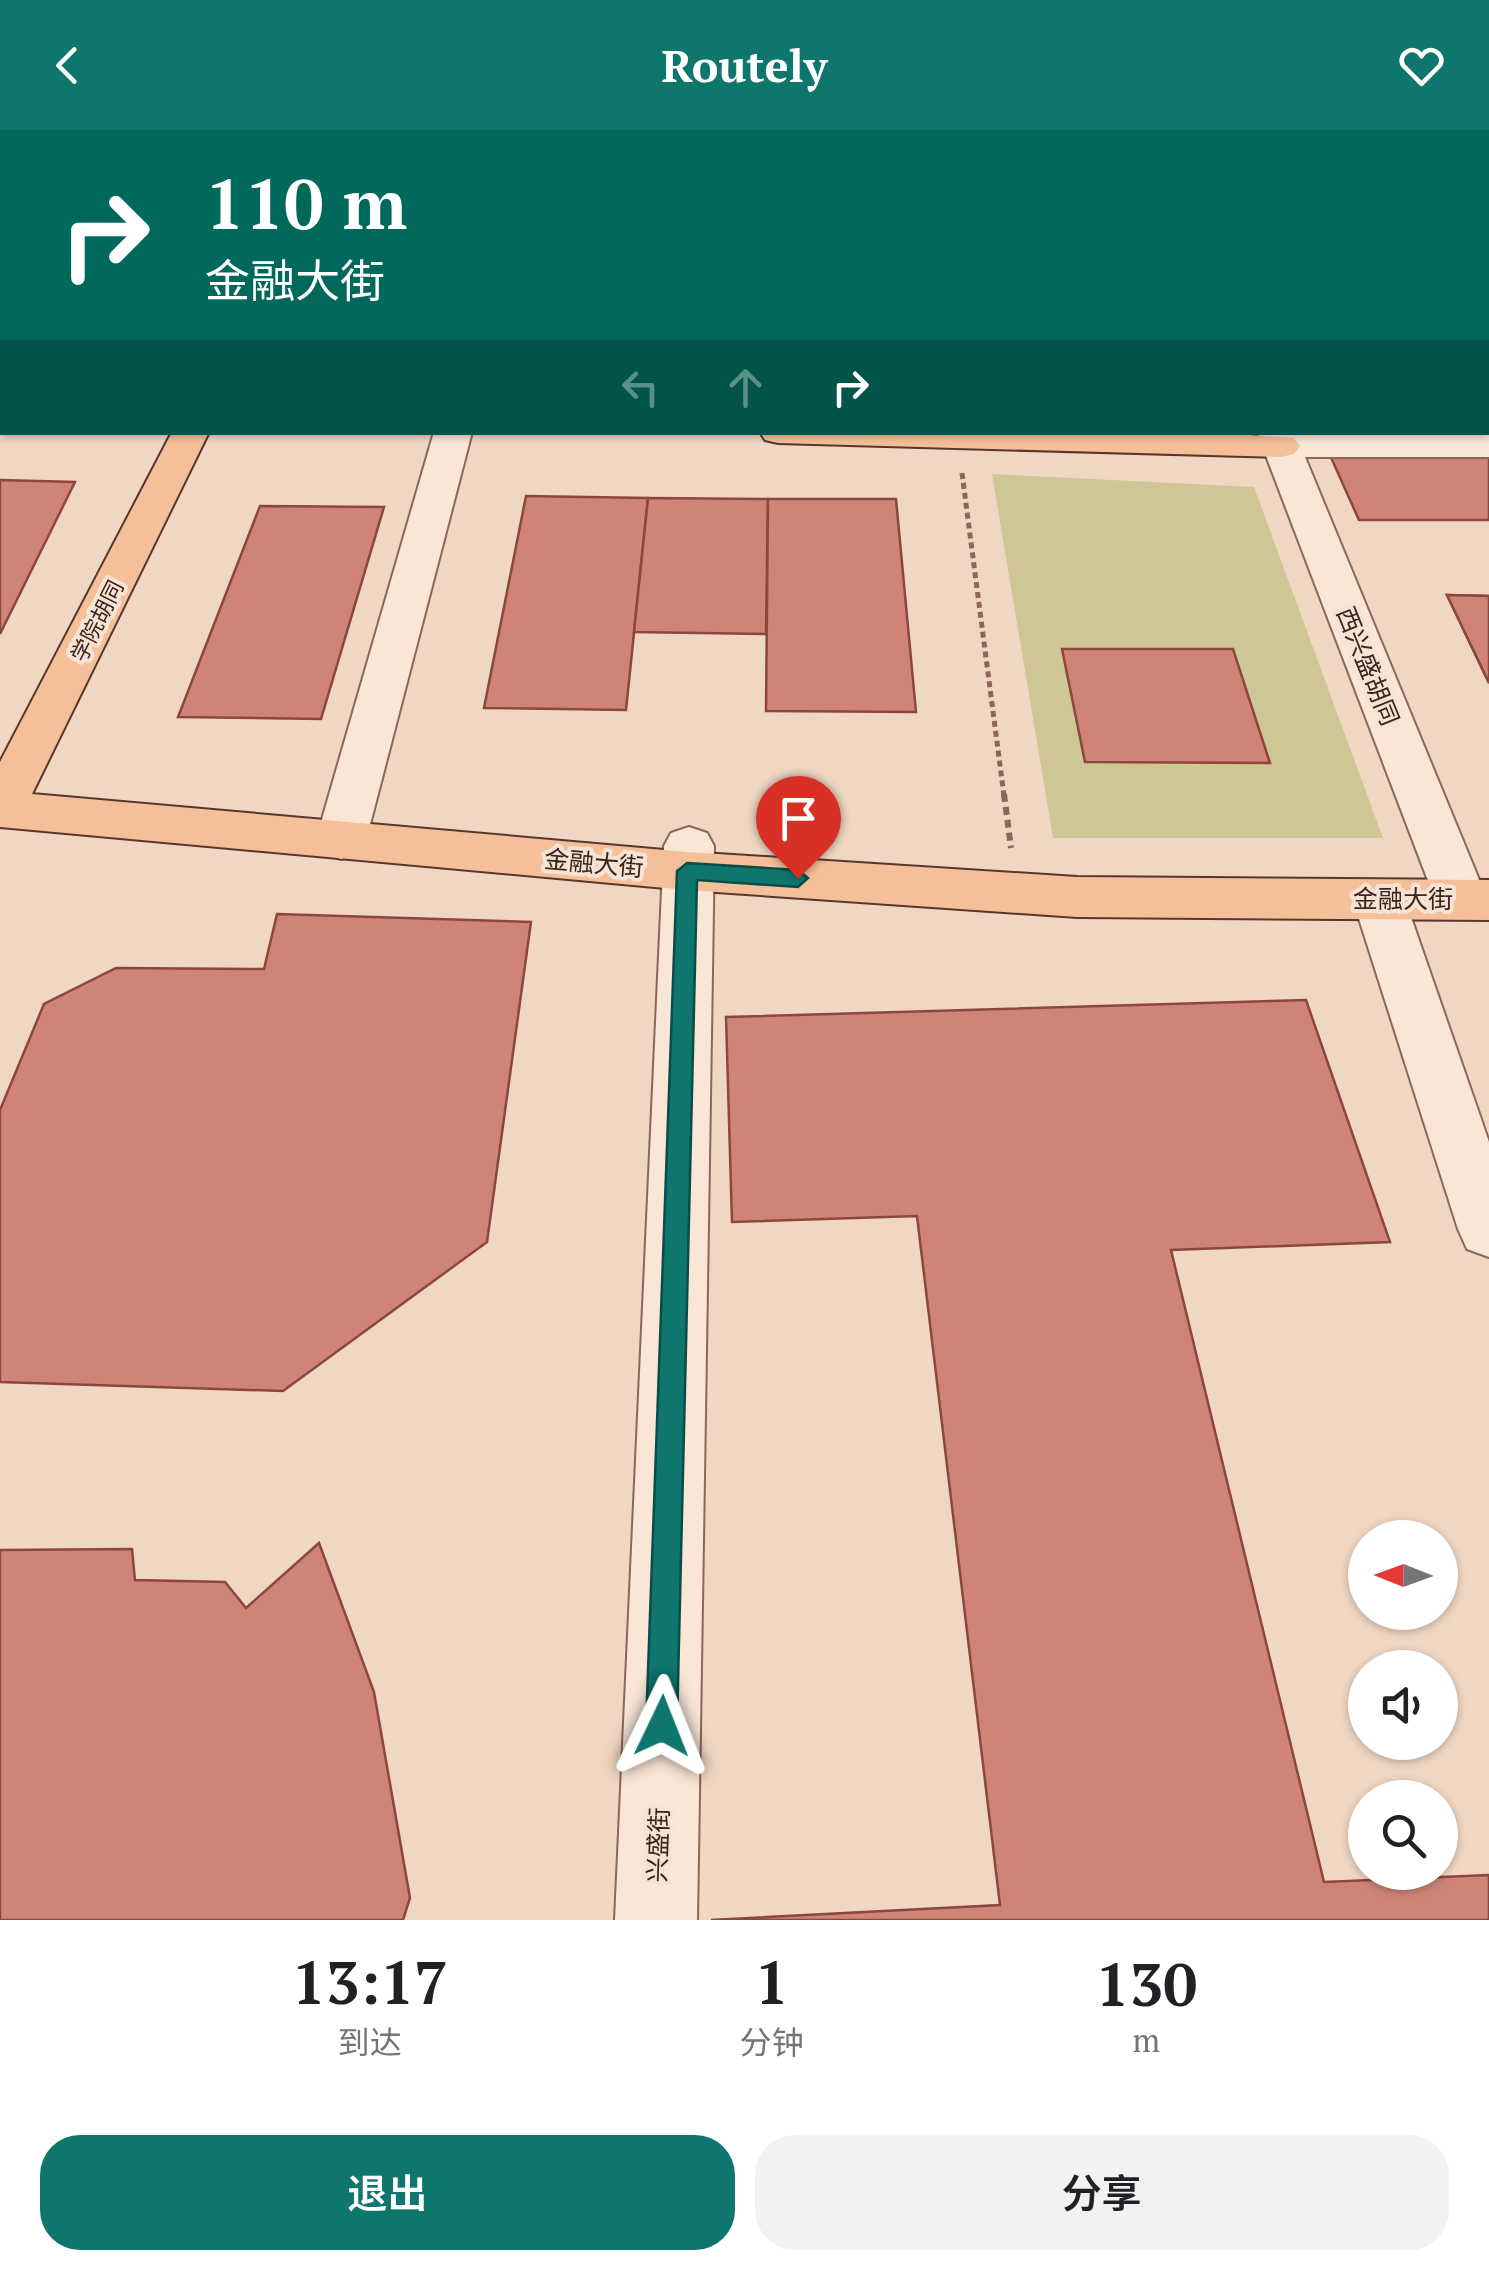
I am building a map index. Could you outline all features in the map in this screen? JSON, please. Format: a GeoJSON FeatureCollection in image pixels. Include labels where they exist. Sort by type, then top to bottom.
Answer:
{"type":"FeatureCollection","features":[{"type":"Feature","properties":{"kind":"main road","name":"学院胡同"},"geometry":{"type":"LineString","coordinates":[[5,793],[189,435]]}},
{"type":"Feature","properties":{"kind":"main road"},"geometry":{"type":"LineString","coordinates":[[868,435],[1278,439]]}},
{"type":"Feature","properties":{"kind":"main road","name":"金融大街"},"geometry":{"type":"LineString","coordinates":[[5,793],[1077,897],[1378,900],[1472,886]]}},
{"type":"Feature","properties":{"kind":"main road"},"geometry":{"type":"LineString","coordinates":[[688,858],[1013,864],[1472,886]]}},
{"type":"Feature","properties":{"kind":"street"},"geometry":{"type":"LineString","coordinates":[[345,827],[452,435]]}},
{"type":"Feature","properties":{"kind":"street"},"geometry":{"type":"LineString","coordinates":[[1278,439],[1489,446]]}},
{"type":"Feature","properties":{"kind":"street","name":"西兴盛胡同"},"geometry":{"type":"LineString","coordinates":[[1278,439],[1472,886]]}},
{"type":"Feature","properties":{"kind":"street","name":"兴盛街"},"geometry":{"type":"LineString","coordinates":[[656,1920],[688,858]]}},
{"type":"Feature","properties":{"kind":"street"},"geometry":{"type":"LineString","coordinates":[[1378,900],[1489,1229]]}},
{"type":"Feature","properties":{"kind":"path"},"geometry":{"type":"LineString","coordinates":[[957,438],[1013,864]]}},
{"type":"Feature","properties":{"kind":"shaded area"},"geometry":{"type":"Polygon","coordinates":[[[992,474],[1254,487],[1383,838],[1053,838],[992,474]]]}},
{"type":"Feature","properties":{"kind":"building"},"geometry":{"type":"Polygon","coordinates":[[[1329,453],[1489,454],[1489,520],[1359,520],[1329,453]]]}},
{"type":"Feature","properties":{"kind":"building"},"geometry":{"type":"Polygon","coordinates":[[[0,480],[75,482],[0,634],[0,480]]]}},
{"type":"Feature","properties":{"kind":"building"},"geometry":{"type":"Polygon","coordinates":[[[526,496],[648,498],[626,710],[484,708],[526,496]]]}},
{"type":"Feature","properties":{"kind":"building"},"geometry":{"type":"Polygon","coordinates":[[[648,498],[768,499],[766,634],[634,632],[648,498]]]}},
{"type":"Feature","properties":{"kind":"building"},"geometry":{"type":"Polygon","coordinates":[[[768,499],[896,499],[916,712],[766,711],[768,499]]]}},
{"type":"Feature","properties":{"kind":"building"},"geometry":{"type":"Polygon","coordinates":[[[260,506],[384,507],[321,719],[178,717],[260,506]]]}},
{"type":"Feature","properties":{"kind":"building"},"geometry":{"type":"Polygon","coordinates":[[[1447,595],[1489,596],[1489,683],[1447,595]]]}},
{"type":"Feature","properties":{"kind":"building"},"geometry":{"type":"Polygon","coordinates":[[[1447,595],[1489,596],[1489,683],[1447,595]]]}},
{"type":"Feature","properties":{"kind":"building"},"geometry":{"type":"Polygon","coordinates":[[[1062,649],[1233,649],[1270,763],[1085,762],[1062,649]]]}},
{"type":"Feature","properties":{"kind":"building"},"geometry":{"type":"Polygon","coordinates":[[[277,914],[531,922],[487,1242],[283,1391],[0,1382],[0,1110],[44,1004],[116,968],[264,969],[277,914]]]}},
{"type":"Feature","properties":{"kind":"building"},"geometry":{"type":"Polygon","coordinates":[[[1306,1000],[1390,1242],[1171,1250],[1324,1882],[1348,1881],[1348,1890],[1458,1890],[1458,1876],[1489,1875],[1489,1920],[711,1920],[1000,1905],[917,1216],[732,1222],[726,1017],[1306,1000]]]}},
{"type":"Feature","properties":{"kind":"building"},"geometry":{"type":"Polygon","coordinates":[[[319,1543],[374,1692],[410,1898],[403,1920],[0,1920],[0,1550],[132,1549],[135,1580],[225,1582],[246,1608],[319,1543]]]}},
{"type":"Feature","properties":{"kind":"route"},"geometry":{"type":"LineString","coordinates":[[662,1726],[687,871],[798,878]]}}]}
